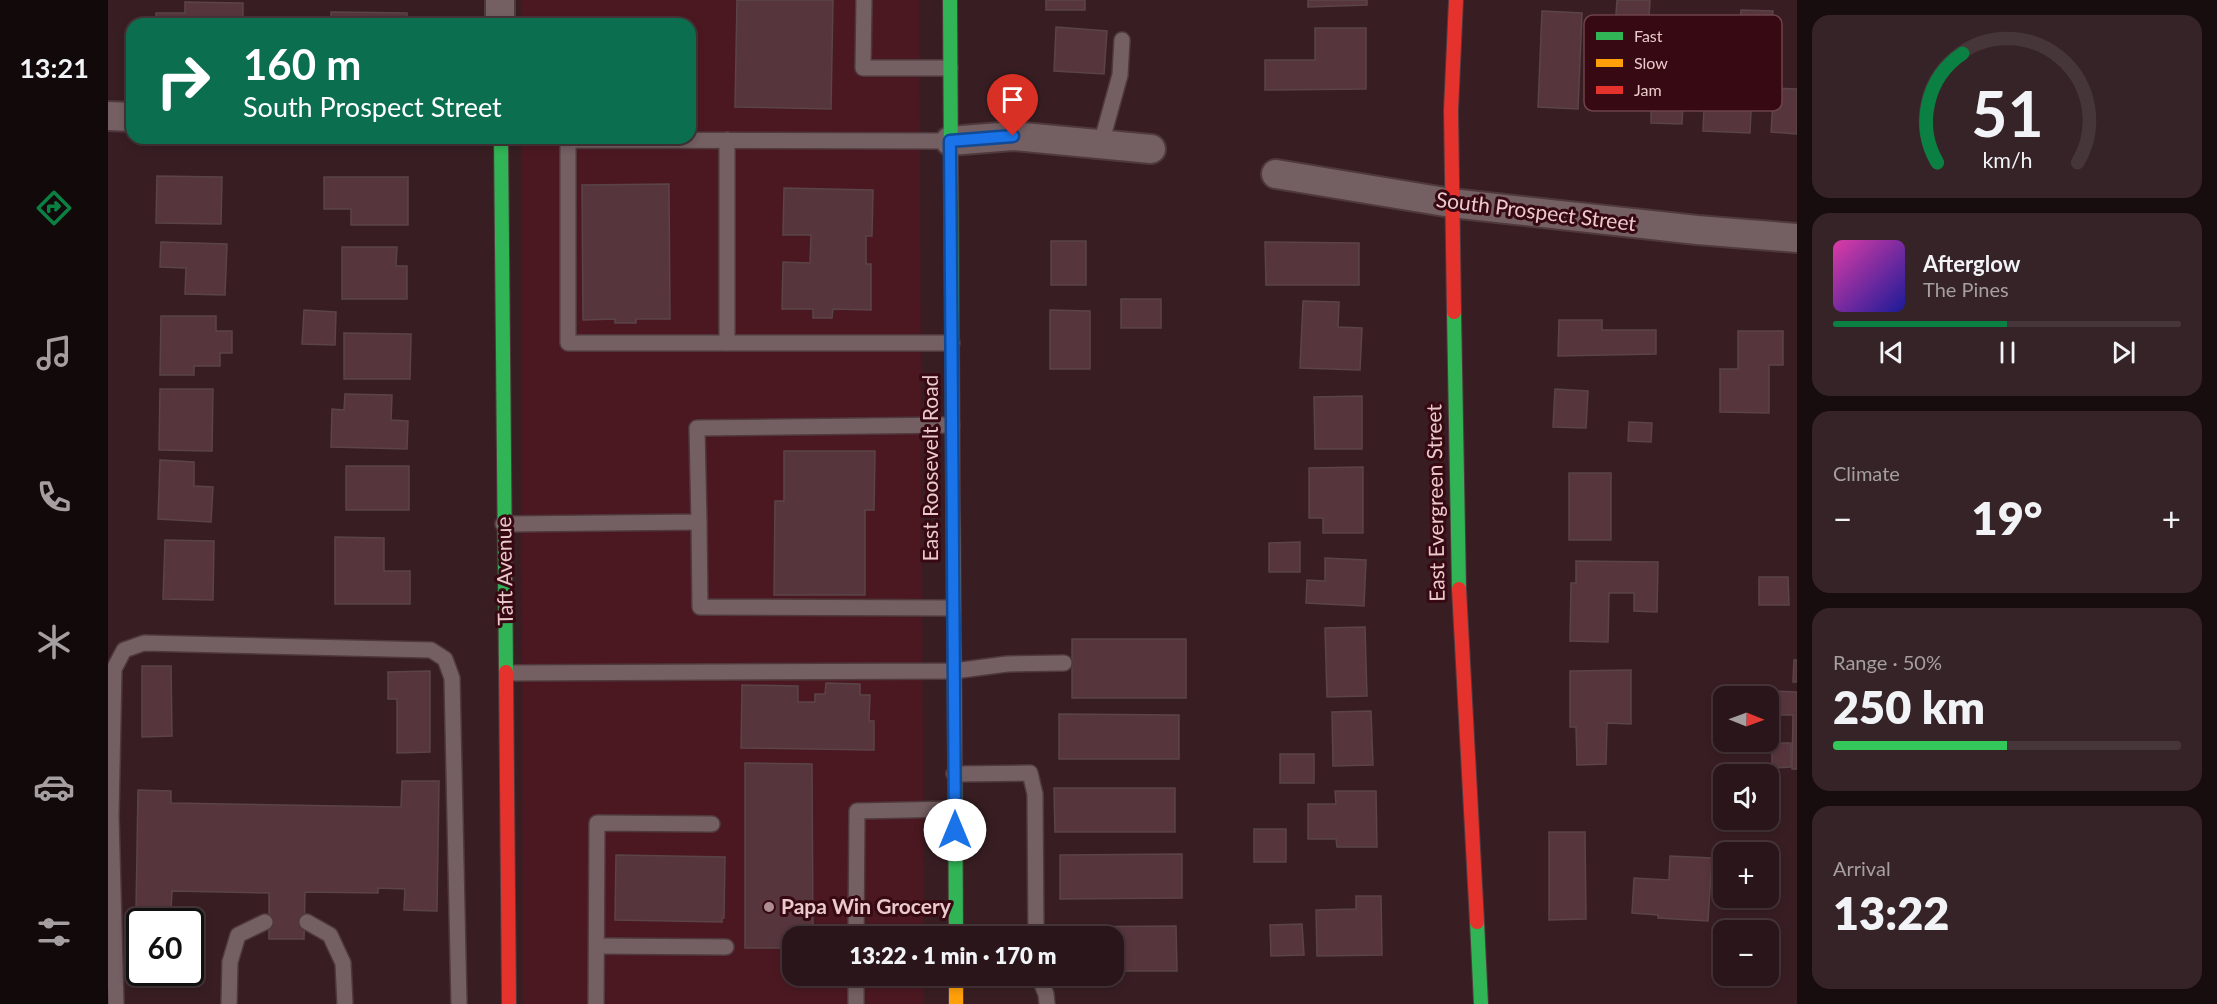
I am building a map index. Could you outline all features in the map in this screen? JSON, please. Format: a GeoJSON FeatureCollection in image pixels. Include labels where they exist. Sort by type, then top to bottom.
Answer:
{"type":"FeatureCollection","features":[{"type":"Feature","properties":{"kind":"street"},"geometry":{"type":"LineString","coordinates":[[500,0],[500,18]]}},
{"type":"Feature","properties":{"kind":"street","name":"East Roosevelt Road"},"geometry":{"type":"LineString","coordinates":[[950,0],[956,926]]}},
{"type":"Feature","properties":{"kind":"street","name":"East Evergreen Street"},"geometry":{"type":"LineString","coordinates":[[1456,0],[1451,110],[1451,203],[1457,556],[1480,1004]]}},
{"type":"Feature","properties":{"kind":"street"},"geometry":{"type":"LineString","coordinates":[[108,116],[126,117]]}},
{"type":"Feature","properties":{"kind":"street"},"geometry":{"type":"LineString","coordinates":[[950,141],[1013,136],[1151,149]]}},
{"type":"Feature","properties":{"kind":"street","name":"Taft Avenue"},"geometry":{"type":"LineString","coordinates":[[501,144],[509,1004]]}},
{"type":"Feature","properties":{"kind":"street","name":"South Prospect Street"},"geometry":{"type":"LineString","coordinates":[[1276,174],[1451,203],[1697,230],[1797,238]]}},
{"type":"Feature","properties":{"kind":"street"},"geometry":{"type":"LineString","coordinates":[[956,986],[956,1004]]}},
{"type":"Feature","properties":{"kind":"lane"},"geometry":{"type":"LineString","coordinates":[[864,0],[863,68],[950,68]]}},
{"type":"Feature","properties":{"kind":"lane"},"geometry":{"type":"LineString","coordinates":[[1101,144],[1120,75],[1122,40]]}},
{"type":"Feature","properties":{"kind":"lane"},"geometry":{"type":"LineString","coordinates":[[696,140],[950,141]]}},
{"type":"Feature","properties":{"kind":"lane"},"geometry":{"type":"LineString","coordinates":[[727,343],[728,140]]}},
{"type":"Feature","properties":{"kind":"lane"},"geometry":{"type":"LineString","coordinates":[[568,144],[568,343],[951,343]]}},
{"type":"Feature","properties":{"kind":"lane"},"geometry":{"type":"LineString","coordinates":[[952,424],[697,428],[700,607],[953,608]]}},
{"type":"Feature","properties":{"kind":"lane"},"geometry":{"type":"LineString","coordinates":[[503,524],[699,522]]}},
{"type":"Feature","properties":{"kind":"lane"},"geometry":{"type":"LineString","coordinates":[[116,1004],[111,816],[114,669],[124,650],[144,643],[431,650],[445,659],[452,678],[459,1004]]}},
{"type":"Feature","properties":{"kind":"lane"},"geometry":{"type":"LineString","coordinates":[[507,673],[954,671],[1007,664],[1064,663]]}},
{"type":"Feature","properties":{"kind":"lane"},"geometry":{"type":"LineString","coordinates":[[954,774],[1030,773],[1035,794],[1036,926]]}},
{"type":"Feature","properties":{"kind":"lane"},"geometry":{"type":"LineString","coordinates":[[856,926],[857,811],[955,809]]}},
{"type":"Feature","properties":{"kind":"lane"},"geometry":{"type":"LineString","coordinates":[[596,1004],[597,823],[712,824]]}},
{"type":"Feature","properties":{"kind":"lane"},"geometry":{"type":"LineString","coordinates":[[230,1004],[230,962],[238,935],[265,922]]}},
{"type":"Feature","properties":{"kind":"lane"},"geometry":{"type":"LineString","coordinates":[[307,922],[330,934],[343,963],[345,1004]]}},
{"type":"Feature","properties":{"kind":"lane"},"geometry":{"type":"LineString","coordinates":[[597,946],[726,947]]}},
{"type":"Feature","properties":{"kind":"lane"},"geometry":{"type":"LineString","coordinates":[[856,986],[856,1004]]}},
{"type":"Feature","properties":{"kind":"lane"},"geometry":{"type":"LineString","coordinates":[[1043,986],[1047,1004]]}},
{"type":"Feature","properties":{"kind":"shaded area"},"geometry":{"type":"Polygon","coordinates":[[[521,0],[919,0],[924,926],[782,926],[782,986],[924,986],[924,1004],[523,1004],[521,144],[696,144],[696,18],[521,18],[521,0]]]}},
{"type":"Feature","properties":{"kind":"building"},"geometry":{"type":"Polygon","coordinates":[[[737,0],[833,0],[831,109],[735,107],[737,0]]]}},
{"type":"Feature","properties":{"kind":"building"},"geometry":{"type":"Polygon","coordinates":[[[1046,0],[1085,0],[1085,10],[1046,10],[1046,0]]]}},
{"type":"Feature","properties":{"kind":"building"},"geometry":{"type":"Polygon","coordinates":[[[1308,0],[1367,0],[1367,5],[1308,7],[1308,0]]]}},
{"type":"Feature","properties":{"kind":"building"},"geometry":{"type":"Polygon","coordinates":[[[1617,0],[1650,0],[1649,15],[1616,15],[1617,0]]]}},
{"type":"Feature","properties":{"kind":"building"},"geometry":{"type":"Polygon","coordinates":[[[185,2],[243,3],[243,18],[156,18],[156,13],[185,13],[185,2]]]}},
{"type":"Feature","properties":{"kind":"building"},"geometry":{"type":"Polygon","coordinates":[[[1741,10],[1773,11],[1773,15],[1741,15],[1741,10]]]}},
{"type":"Feature","properties":{"kind":"building"},"geometry":{"type":"Polygon","coordinates":[[[1542,11],[1582,13],[1578,109],[1538,107],[1542,11]]]}},
{"type":"Feature","properties":{"kind":"building"},"geometry":{"type":"Polygon","coordinates":[[[331,12],[407,13],[407,18],[331,18],[331,12]]]}},
{"type":"Feature","properties":{"kind":"building"},"geometry":{"type":"Polygon","coordinates":[[[1056,27],[1107,31],[1104,74],[1054,71],[1056,27]]]}},
{"type":"Feature","properties":{"kind":"building"},"geometry":{"type":"Polygon","coordinates":[[[1315,28],[1366,28],[1366,89],[1265,90],[1265,60],[1315,60],[1315,28]]]}},
{"type":"Feature","properties":{"kind":"building"},"geometry":{"type":"Polygon","coordinates":[[[1782,88],[1797,89],[1797,134],[1771,132],[1772,111],[1782,111],[1782,88]]]}},
{"type":"Feature","properties":{"kind":"building"},"geometry":{"type":"Polygon","coordinates":[[[1651,111],[1683,111],[1682,124],[1651,123],[1651,111]]]}},
{"type":"Feature","properties":{"kind":"building"},"geometry":{"type":"Polygon","coordinates":[[[1704,111],[1751,111],[1750,133],[1703,131],[1704,111]]]}},
{"type":"Feature","properties":{"kind":"building"},"geometry":{"type":"Polygon","coordinates":[[[157,176],[222,177],[221,224],[156,223],[157,176]]]}},
{"type":"Feature","properties":{"kind":"building"},"geometry":{"type":"Polygon","coordinates":[[[324,177],[408,177],[408,225],[351,225],[351,209],[324,209],[324,177]]]}},
{"type":"Feature","properties":{"kind":"building"},"geometry":{"type":"Polygon","coordinates":[[[669,184],[670,319],[636,319],[636,323],[615,323],[615,319],[583,320],[582,185],[669,184]]]}},
{"type":"Feature","properties":{"kind":"building"},"geometry":{"type":"Polygon","coordinates":[[[784,188],[873,190],[872,236],[866,236],[866,264],[871,264],[871,310],[833,309],[832,318],[813,318],[813,309],[782,309],[783,262],[810,263],[811,235],[783,235],[784,188]]]}},
{"type":"Feature","properties":{"kind":"building"},"geometry":{"type":"Polygon","coordinates":[[[1051,241],[1086,241],[1086,285],[1051,285],[1051,241]]]}},
{"type":"Feature","properties":{"kind":"building"},"geometry":{"type":"Polygon","coordinates":[[[161,242],[227,244],[225,295],[185,294],[186,268],[160,267],[161,242]]]}},
{"type":"Feature","properties":{"kind":"building"},"geometry":{"type":"Polygon","coordinates":[[[1265,242],[1359,243],[1359,285],[1266,285],[1265,242]]]}},
{"type":"Feature","properties":{"kind":"building"},"geometry":{"type":"Polygon","coordinates":[[[342,247],[397,247],[396,266],[407,266],[407,299],[342,299],[342,247]]]}},
{"type":"Feature","properties":{"kind":"building"},"geometry":{"type":"Polygon","coordinates":[[[1121,299],[1161,299],[1161,328],[1121,328],[1121,299]]]}},
{"type":"Feature","properties":{"kind":"building"},"geometry":{"type":"Polygon","coordinates":[[[1303,301],[1339,302],[1338,327],[1362,328],[1360,370],[1300,368],[1303,301]]]}},
{"type":"Feature","properties":{"kind":"building"},"geometry":{"type":"Polygon","coordinates":[[[304,310],[336,312],[335,345],[302,344],[304,310]]]}},
{"type":"Feature","properties":{"kind":"building"},"geometry":{"type":"Polygon","coordinates":[[[1050,310],[1090,311],[1090,369],[1050,369],[1050,310]]]}},
{"type":"Feature","properties":{"kind":"building"},"geometry":{"type":"Polygon","coordinates":[[[161,316],[216,316],[216,331],[232,331],[232,353],[220,353],[220,366],[194,366],[194,375],[160,375],[161,316]]]}},
{"type":"Feature","properties":{"kind":"building"},"geometry":{"type":"Polygon","coordinates":[[[1559,320],[1602,320],[1602,330],[1656,330],[1656,354],[1558,356],[1559,320]]]}},
{"type":"Feature","properties":{"kind":"building"},"geometry":{"type":"Polygon","coordinates":[[[1738,331],[1783,331],[1783,365],[1769,365],[1769,413],[1720,412],[1720,369],[1738,369],[1738,331]]]}},
{"type":"Feature","properties":{"kind":"building"},"geometry":{"type":"Polygon","coordinates":[[[344,333],[411,334],[410,379],[344,379],[344,333]]]}},
{"type":"Feature","properties":{"kind":"building"},"geometry":{"type":"Polygon","coordinates":[[[160,389],[213,389],[212,451],[159,450],[160,389]]]}},
{"type":"Feature","properties":{"kind":"building"},"geometry":{"type":"Polygon","coordinates":[[[1555,389],[1588,391],[1586,428],[1553,427],[1555,389]]]}},
{"type":"Feature","properties":{"kind":"building"},"geometry":{"type":"Polygon","coordinates":[[[345,394],[392,395],[391,420],[408,421],[407,449],[331,447],[332,409],[344,410],[345,394]]]}},
{"type":"Feature","properties":{"kind":"building"},"geometry":{"type":"Polygon","coordinates":[[[1362,396],[1362,449],[1315,449],[1314,397],[1362,396]]]}},
{"type":"Feature","properties":{"kind":"building"},"geometry":{"type":"Polygon","coordinates":[[[1629,422],[1652,423],[1651,442],[1628,441],[1629,422]]]}},
{"type":"Feature","properties":{"kind":"building"},"geometry":{"type":"Polygon","coordinates":[[[784,451],[875,451],[874,510],[865,510],[865,595],[774,595],[775,501],[784,501],[784,451]]]}},
{"type":"Feature","properties":{"kind":"building"},"geometry":{"type":"Polygon","coordinates":[[[160,460],[194,462],[194,486],[213,487],[211,522],[158,519],[160,460]]]}},
{"type":"Feature","properties":{"kind":"building"},"geometry":{"type":"Polygon","coordinates":[[[346,466],[409,466],[409,510],[346,510],[346,466]]]}},
{"type":"Feature","properties":{"kind":"building"},"geometry":{"type":"Polygon","coordinates":[[[1363,467],[1363,533],[1323,533],[1323,518],[1309,518],[1309,468],[1363,467]]]}},
{"type":"Feature","properties":{"kind":"building"},"geometry":{"type":"Polygon","coordinates":[[[1569,473],[1611,473],[1611,540],[1569,540],[1569,473]]]}},
{"type":"Feature","properties":{"kind":"building"},"geometry":{"type":"Polygon","coordinates":[[[335,537],[384,538],[384,571],[410,571],[410,604],[335,604],[335,537]]]}},
{"type":"Feature","properties":{"kind":"building"},"geometry":{"type":"Polygon","coordinates":[[[165,540],[214,541],[213,600],[163,599],[165,540]]]}},
{"type":"Feature","properties":{"kind":"building"},"geometry":{"type":"Polygon","coordinates":[[[1300,542],[1300,572],[1269,572],[1269,543],[1300,542]]]}},
{"type":"Feature","properties":{"kind":"building"},"geometry":{"type":"Polygon","coordinates":[[[1325,558],[1366,560],[1364,606],[1306,603],[1307,580],[1325,581],[1325,558]]]}},
{"type":"Feature","properties":{"kind":"building"},"geometry":{"type":"Polygon","coordinates":[[[1576,561],[1658,562],[1657,612],[1634,611],[1634,593],[1609,593],[1608,642],[1570,641],[1571,583],[1576,583],[1576,561]]]}},
{"type":"Feature","properties":{"kind":"building"},"geometry":{"type":"Polygon","coordinates":[[[1759,577],[1788,577],[1789,605],[1759,605],[1759,577]]]}},
{"type":"Feature","properties":{"kind":"building"},"geometry":{"type":"Polygon","coordinates":[[[1365,627],[1367,696],[1327,697],[1325,628],[1365,627]]]}},
{"type":"Feature","properties":{"kind":"building"},"geometry":{"type":"Polygon","coordinates":[[[1072,639],[1186,639],[1186,698],[1072,698],[1072,639]]]}},
{"type":"Feature","properties":{"kind":"building"},"geometry":{"type":"Polygon","coordinates":[[[1794,660],[1797,660],[1797,682],[1793,682],[1794,660]]]}},
{"type":"Feature","properties":{"kind":"building"},"geometry":{"type":"Polygon","coordinates":[[[142,666],[171,666],[172,736],[142,737],[142,666]]]}},
{"type":"Feature","properties":{"kind":"building"},"geometry":{"type":"Polygon","coordinates":[[[1631,670],[1631,724],[1607,723],[1606,764],[1577,765],[1576,727],[1570,727],[1570,671],[1631,670]]]}},
{"type":"Feature","properties":{"kind":"building"},"geometry":{"type":"Polygon","coordinates":[[[430,671],[430,752],[397,753],[397,699],[388,699],[388,672],[430,671]]]}},
{"type":"Feature","properties":{"kind":"building"},"geometry":{"type":"Polygon","coordinates":[[[826,683],[860,684],[860,695],[870,695],[869,721],[874,721],[874,750],[741,748],[742,685],[798,686],[798,702],[815,702],[815,694],[825,694],[826,683]]]}},
{"type":"Feature","properties":{"kind":"building"},"geometry":{"type":"Polygon","coordinates":[[[1779,691],[1797,692],[1797,769],[1792,769],[1793,715],[1779,715],[1779,691]]]}},
{"type":"Feature","properties":{"kind":"building"},"geometry":{"type":"Polygon","coordinates":[[[1371,711],[1373,765],[1333,766],[1332,712],[1371,711]]]}},
{"type":"Feature","properties":{"kind":"building"},"geometry":{"type":"Polygon","coordinates":[[[1059,714],[1179,715],[1179,759],[1059,759],[1059,714]]]}},
{"type":"Feature","properties":{"kind":"building"},"geometry":{"type":"Polygon","coordinates":[[[1779,743],[1791,743],[1791,767],[1779,768],[1779,764],[1772,764],[1772,752],[1779,752],[1779,743]]]}},
{"type":"Feature","properties":{"kind":"building"},"geometry":{"type":"Polygon","coordinates":[[[1280,754],[1314,754],[1314,783],[1280,783],[1280,754]]]}},
{"type":"Feature","properties":{"kind":"building"},"geometry":{"type":"Polygon","coordinates":[[[745,763],[812,764],[813,926],[782,926],[782,948],[745,948],[745,763]]]}},
{"type":"Feature","properties":{"kind":"building"},"geometry":{"type":"Polygon","coordinates":[[[402,781],[439,781],[437,911],[404,910],[405,889],[378,888],[378,893],[305,892],[304,939],[269,939],[269,893],[172,891],[171,908],[136,908],[138,790],[171,791],[171,803],[401,807],[402,781]]]}},
{"type":"Feature","properties":{"kind":"building"},"geometry":{"type":"Polygon","coordinates":[[[1054,788],[1175,788],[1175,832],[1055,832],[1054,788]]]}},
{"type":"Feature","properties":{"kind":"building"},"geometry":{"type":"Polygon","coordinates":[[[1335,791],[1376,791],[1377,847],[1337,847],[1336,839],[1308,839],[1308,804],[1336,804],[1335,791]]]}},
{"type":"Feature","properties":{"kind":"building"},"geometry":{"type":"Polygon","coordinates":[[[1254,829],[1286,829],[1286,862],[1254,862],[1254,829]]]}},
{"type":"Feature","properties":{"kind":"building"},"geometry":{"type":"Polygon","coordinates":[[[1549,832],[1585,832],[1586,919],[1549,920],[1549,832]]]}},
{"type":"Feature","properties":{"kind":"building"},"geometry":{"type":"Polygon","coordinates":[[[1182,854],[1182,898],[1060,899],[1060,855],[1182,854]]]}},
{"type":"Feature","properties":{"kind":"building"},"geometry":{"type":"Polygon","coordinates":[[[616,855],[725,857],[724,918],[722,922],[615,920],[616,855]]]}},
{"type":"Feature","properties":{"kind":"building"},"geometry":{"type":"Polygon","coordinates":[[[1670,856],[1712,858],[1708,921],[1658,918],[1658,915],[1632,913],[1634,878],[1669,880],[1670,856]]]}},
{"type":"Feature","properties":{"kind":"building"},"geometry":{"type":"Polygon","coordinates":[[[1356,896],[1381,896],[1382,955],[1317,956],[1316,910],[1356,909],[1356,896]]]}},
{"type":"Feature","properties":{"kind":"building"},"geometry":{"type":"Polygon","coordinates":[[[1302,924],[1304,955],[1271,956],[1270,925],[1302,924]]]}},
{"type":"Feature","properties":{"kind":"building"},"geometry":{"type":"Polygon","coordinates":[[[1124,926],[1176,926],[1177,971],[1124,971],[1124,926]]]}},
{"type":"Feature","properties":{"kind":"traffic: fast"},"geometry":{"type":"LineString","coordinates":[[950,0],[953,508]]}},
{"type":"Feature","properties":{"kind":"traffic: fast"},"geometry":{"type":"LineString","coordinates":[[501,144],[506,672]]}},
{"type":"Feature","properties":{"kind":"traffic: fast"},"geometry":{"type":"LineString","coordinates":[[1454,312],[1459,589]]}},
{"type":"Feature","properties":{"kind":"traffic: fast"},"geometry":{"type":"LineString","coordinates":[[955,764],[956,926]]}},
{"type":"Feature","properties":{"kind":"traffic: fast"},"geometry":{"type":"LineString","coordinates":[[1477,922],[1481,1004]]}},
{"type":"Feature","properties":{"kind":"traffic: slow"},"geometry":{"type":"LineString","coordinates":[[953,508],[955,764]]}},
{"type":"Feature","properties":{"kind":"traffic: slow"},"geometry":{"type":"LineString","coordinates":[[956,986],[956,1004]]}},
{"type":"Feature","properties":{"kind":"traffic: jam"},"geometry":{"type":"LineString","coordinates":[[1454,312],[1451,110],[1456,0]]}},
{"type":"Feature","properties":{"kind":"traffic: jam"},"geometry":{"type":"LineString","coordinates":[[1459,589],[1477,922]]}},
{"type":"Feature","properties":{"kind":"traffic: jam"},"geometry":{"type":"LineString","coordinates":[[506,672],[509,1004]]}},
{"type":"Feature","properties":{"kind":"place","name":"Papa Win Grocery"},"geometry":{"type":"Point","coordinates":[769,907]}},
{"type":"Feature","properties":{"kind":"route"},"geometry":{"type":"LineString","coordinates":[[955,830],[950,141],[1013,136]]}}]}
